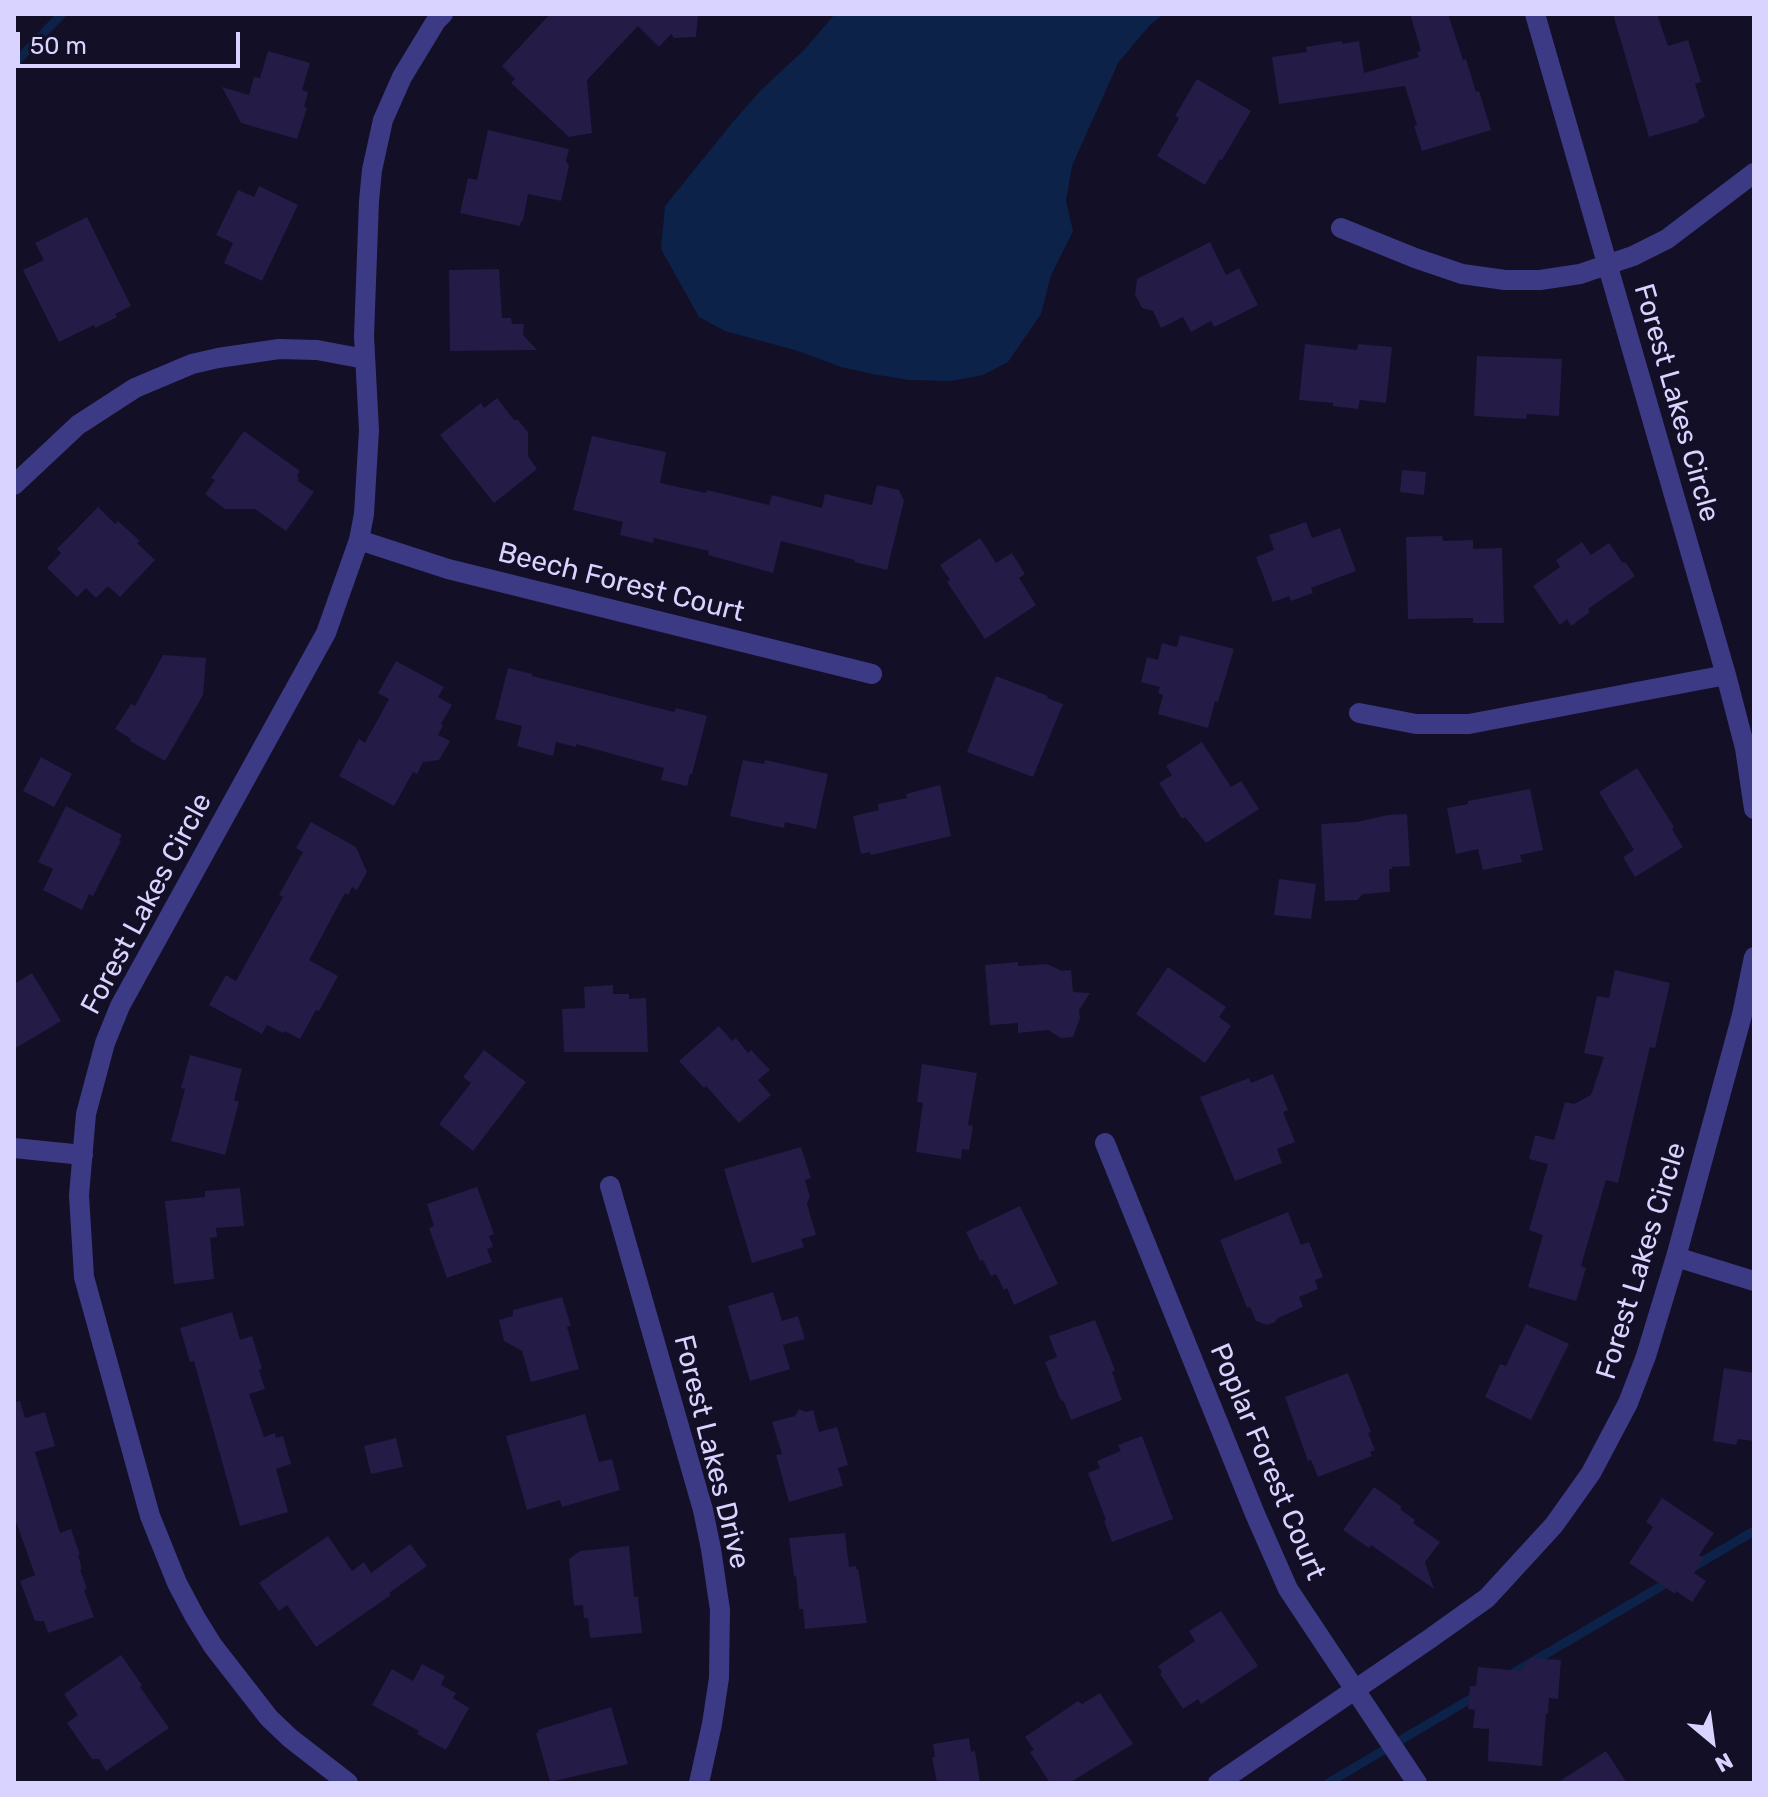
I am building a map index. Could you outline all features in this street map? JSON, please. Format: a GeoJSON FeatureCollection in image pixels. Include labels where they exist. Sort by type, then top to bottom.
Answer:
{"type":"FeatureCollection","features":[{"type":"Feature","properties":{"kind":"street","name":"Forest Lakes Circle"},"geometry":{"type":"LineString","coordinates":[[348,1783],[269,1718],[213,1646],[177,1583],[150,1516],[84,1277],[79,1195],[86,1114],[105,1043],[120,1006],[326,633],[359,540],[364,514],[369,430],[364,336],[372,170],[383,120],[402,77],[443,14]]}},
{"type":"Feature","properties":{"kind":"street","name":"Forest Lakes Circle"},"geometry":{"type":"LineString","coordinates":[[1535,14],[1726,675],[1745,748],[1754,809]]}},
{"type":"Feature","properties":{"kind":"street"},"geometry":{"type":"LineString","coordinates":[[1341,228],[1462,274],[1505,280],[1540,280],[1608,266],[1667,239],[1754,173]]}},
{"type":"Feature","properties":{"kind":"street"},"geometry":{"type":"LineString","coordinates":[[14,485],[78,425],[135,388],[192,364],[279,349],[317,350],[365,359]]}},
{"type":"Feature","properties":{"kind":"street","name":"Beech Forest Court"},"geometry":{"type":"LineString","coordinates":[[359,540],[448,569],[872,674]]}},
{"type":"Feature","properties":{"kind":"street"},"geometry":{"type":"LineString","coordinates":[[1359,713],[1416,724],[1469,724],[1726,675]]}},
{"type":"Feature","properties":{"kind":"street","name":"Forest Lakes Circle"},"geometry":{"type":"LineString","coordinates":[[1218,1783],[1487,1598],[1554,1525],[1591,1473],[1628,1403],[1646,1356],[1742,1015],[1754,957]]}},
{"type":"Feature","properties":{"kind":"street","name":"Poplar Forest Court"},"geometry":{"type":"LineString","coordinates":[[1105,1143],[1288,1589],[1417,1783]]}},
{"type":"Feature","properties":{"kind":"street"},"geometry":{"type":"LineString","coordinates":[[14,1148],[83,1155]]}},
{"type":"Feature","properties":{"kind":"street","name":"Forest Lakes Drive"},"geometry":{"type":"LineString","coordinates":[[610,1186],[703,1510],[716,1580],[720,1610],[719,1678],[699,1783]]}},
{"type":"Feature","properties":{"kind":"street"},"geometry":{"type":"LineString","coordinates":[[1676,1257],[1754,1281]]}},
{"type":"Feature","properties":{"kind":"water"},"geometry":{"type":"Polygon","coordinates":[[[835,14],[1164,14],[1150,25],[1118,63],[1072,166],[1066,201],[1073,231],[1051,275],[1041,314],[1008,362],[983,375],[951,381],[909,380],[872,374],[725,331],[699,317],[661,249],[665,206],[761,90],[804,50],[835,14]]]}},
{"type":"Feature","properties":{"kind":"building"},"geometry":{"type":"Polygon","coordinates":[[[550,14],[698,14],[696,37],[674,38],[671,34],[659,47],[638,26],[587,80],[592,133],[569,137],[511,83],[515,79],[502,66],[550,14]]]}},
{"type":"Feature","properties":{"kind":"building"},"geometry":{"type":"Polygon","coordinates":[[[1410,14],[1448,14],[1491,130],[1422,151],[1405,86],[1279,104],[1272,57],[1307,52],[1306,47],[1359,41],[1364,73],[1419,57],[1417,52],[1421,51],[1410,14]]]}},
{"type":"Feature","properties":{"kind":"building"},"geometry":{"type":"Polygon","coordinates":[[[1613,14],[1657,14],[1668,46],[1688,40],[1701,82],[1695,84],[1705,117],[1699,122],[1649,137],[1613,14]]]}},
{"type":"Feature","properties":{"kind":"building"},"geometry":{"type":"Polygon","coordinates":[[[268,51],[310,63],[302,90],[308,92],[304,107],[307,108],[297,139],[241,123],[222,87],[249,95],[254,77],[260,78],[268,51]]]}},
{"type":"Feature","properties":{"kind":"building"},"geometry":{"type":"Polygon","coordinates":[[[1197,79],[1251,111],[1205,185],[1157,156],[1179,118],[1175,116],[1197,79]]]}},
{"type":"Feature","properties":{"kind":"building"},"geometry":{"type":"Polygon","coordinates":[[[488,130],[569,149],[566,161],[569,166],[561,201],[528,194],[520,226],[460,213],[468,178],[477,180],[488,130]]]}},
{"type":"Feature","properties":{"kind":"building"},"geometry":{"type":"Polygon","coordinates":[[[259,186],[298,205],[262,281],[224,263],[233,243],[216,235],[238,190],[254,197],[259,186]]]}},
{"type":"Feature","properties":{"kind":"building"},"geometry":{"type":"Polygon","coordinates":[[[87,217],[131,306],[95,328],[94,325],[59,342],[23,270],[44,260],[35,243],[87,217]]]}},
{"type":"Feature","properties":{"kind":"building"},"geometry":{"type":"Polygon","coordinates":[[[1210,242],[1226,275],[1239,268],[1258,305],[1214,327],[1211,321],[1191,332],[1183,317],[1161,328],[1153,311],[1142,308],[1135,295],[1137,279],[1210,242]]]}},
{"type":"Feature","properties":{"kind":"building"},"geometry":{"type":"Polygon","coordinates":[[[499,269],[502,318],[511,318],[512,324],[524,324],[523,335],[537,350],[450,351],[449,270],[499,269]]]}},
{"type":"Feature","properties":{"kind":"building"},"geometry":{"type":"Polygon","coordinates":[[[1305,344],[1357,350],[1358,344],[1392,347],[1386,403],[1360,400],[1358,409],[1299,400],[1305,344]]]}},
{"type":"Feature","properties":{"kind":"building"},"geometry":{"type":"Polygon","coordinates":[[[1477,356],[1562,359],[1559,416],[1527,414],[1526,419],[1474,416],[1477,356]]]}},
{"type":"Feature","properties":{"kind":"building"},"geometry":{"type":"Polygon","coordinates":[[[497,398],[528,432],[528,456],[537,469],[494,503],[440,435],[481,403],[484,408],[497,398]]]}},
{"type":"Feature","properties":{"kind":"building"},"geometry":{"type":"Polygon","coordinates":[[[244,431],[300,471],[298,481],[314,492],[286,531],[255,509],[225,509],[205,494],[215,480],[211,478],[244,431]]]}},
{"type":"Feature","properties":{"kind":"building"},"geometry":{"type":"Polygon","coordinates":[[[592,436],[666,452],[660,483],[706,493],[707,490],[769,505],[772,495],[822,508],[825,494],[872,505],[877,485],[899,490],[904,501],[887,570],[781,541],[773,573],[708,555],[709,551],[654,538],[653,543],[620,535],[623,522],[573,510],[592,436]]]}},
{"type":"Feature","properties":{"kind":"building"},"geometry":{"type":"Polygon","coordinates":[[[1402,470],[1426,472],[1424,495],[1400,492],[1402,470]]]}},
{"type":"Feature","properties":{"kind":"building"},"geometry":{"type":"Polygon","coordinates":[[[98,507],[115,524],[118,521],[140,541],[137,543],[155,560],[120,597],[108,586],[96,598],[86,588],[77,597],[47,568],[61,553],[57,549],[98,507]]]}},
{"type":"Feature","properties":{"kind":"building"},"geometry":{"type":"Polygon","coordinates":[[[1306,522],[1312,538],[1340,528],[1356,571],[1311,588],[1313,593],[1291,601],[1289,596],[1273,602],[1256,557],[1274,550],[1269,535],[1306,522]]]}},
{"type":"Feature","properties":{"kind":"building"},"geometry":{"type":"Polygon","coordinates":[[[1442,536],[1443,541],[1473,540],[1473,549],[1502,548],[1504,623],[1473,623],[1473,618],[1408,619],[1406,537],[1442,536]]]}},
{"type":"Feature","properties":{"kind":"building"},"geometry":{"type":"Polygon","coordinates":[[[980,538],[996,563],[1012,553],[1025,574],[1019,578],[1036,605],[985,639],[947,582],[950,580],[940,565],[980,538]]]}},
{"type":"Feature","properties":{"kind":"building"},"geometry":{"type":"Polygon","coordinates":[[[1582,542],[1591,555],[1609,543],[1635,576],[1588,609],[1590,612],[1571,626],[1567,619],[1560,625],[1533,586],[1560,567],[1556,560],[1582,542]]]}},
{"type":"Feature","properties":{"kind":"building"},"geometry":{"type":"Polygon","coordinates":[[[1180,635],[1234,649],[1208,728],[1158,714],[1163,695],[1158,693],[1160,687],[1141,682],[1147,657],[1158,660],[1162,643],[1177,647],[1180,635]]]}},
{"type":"Feature","properties":{"kind":"building"},"geometry":{"type":"Polygon","coordinates":[[[163,655],[206,658],[203,695],[165,761],[115,729],[131,704],[135,706],[163,655]]]}},
{"type":"Feature","properties":{"kind":"building"},"geometry":{"type":"Polygon","coordinates":[[[396,661],[444,687],[438,697],[452,705],[438,735],[450,741],[439,760],[423,762],[417,774],[413,772],[394,806],[339,776],[359,739],[365,743],[389,699],[378,693],[396,661]]]}},
{"type":"Feature","properties":{"kind":"building"},"geometry":{"type":"Polygon","coordinates":[[[508,668],[674,712],[676,708],[707,716],[687,786],[661,780],[664,768],[576,744],[576,747],[556,742],[553,756],[517,746],[522,726],[495,719],[508,668]]]}},
{"type":"Feature","properties":{"kind":"building"},"geometry":{"type":"Polygon","coordinates":[[[996,676],[1063,704],[1033,777],[967,752],[996,676]]]}},
{"type":"Feature","properties":{"kind":"building"},"geometry":{"type":"Polygon","coordinates":[[[1202,742],[1231,787],[1241,781],[1259,809],[1206,843],[1185,817],[1182,819],[1159,783],[1172,775],[1166,766],[1202,742]]]}},
{"type":"Feature","properties":{"kind":"building"},"geometry":{"type":"Polygon","coordinates":[[[41,757],[72,774],[54,807],[23,791],[41,757]]]}},
{"type":"Feature","properties":{"kind":"building"},"geometry":{"type":"Polygon","coordinates":[[[743,760],[764,764],[765,760],[828,774],[816,829],[785,822],[784,828],[730,816],[743,760]]]}},
{"type":"Feature","properties":{"kind":"building"},"geometry":{"type":"Polygon","coordinates":[[[1637,768],[1683,847],[1635,877],[1623,857],[1634,850],[1599,792],[1637,768]]]}},
{"type":"Feature","properties":{"kind":"building"},"geometry":{"type":"Polygon","coordinates":[[[940,785],[951,836],[871,855],[870,852],[861,854],[853,816],[879,810],[878,804],[907,798],[906,794],[940,785]]]}},
{"type":"Feature","properties":{"kind":"building"},"geometry":{"type":"Polygon","coordinates":[[[1530,789],[1543,850],[1520,855],[1522,862],[1483,870],[1478,849],[1456,854],[1447,808],[1530,789]]]}},
{"type":"Feature","properties":{"kind":"building"},"geometry":{"type":"Polygon","coordinates":[[[66,806],[122,835],[93,896],[89,894],[82,910],[43,890],[53,869],[38,862],[66,806]]]}},
{"type":"Feature","properties":{"kind":"building"},"geometry":{"type":"Polygon","coordinates":[[[1407,814],[1410,866],[1389,869],[1390,892],[1363,894],[1357,900],[1325,901],[1321,824],[1407,814]]]}},
{"type":"Feature","properties":{"kind":"building"},"geometry":{"type":"Polygon","coordinates":[[[311,822],[356,847],[367,872],[357,890],[352,887],[348,895],[345,893],[309,960],[338,976],[319,1011],[316,1010],[300,1039],[267,1025],[262,1034],[209,1005],[226,975],[236,981],[283,897],[279,895],[303,852],[296,848],[311,822]]]}},
{"type":"Feature","properties":{"kind":"building"},"geometry":{"type":"Polygon","coordinates":[[[1279,879],[1316,884],[1311,919],[1274,915],[1279,879]]]}},
{"type":"Feature","properties":{"kind":"building"},"geometry":{"type":"Polygon","coordinates":[[[1018,962],[1018,966],[1047,964],[1062,971],[1071,970],[1073,992],[1090,993],[1079,1010],[1080,1018],[1073,1037],[1061,1038],[1048,1030],[1018,1033],[1018,1023],[990,1025],[985,965],[1018,962]]]}},
{"type":"Feature","properties":{"kind":"building"},"geometry":{"type":"Polygon","coordinates":[[[1168,967],[1226,1007],[1219,1017],[1231,1026],[1205,1063],[1136,1014],[1168,967]]]}},
{"type":"Feature","properties":{"kind":"building"},"geometry":{"type":"Polygon","coordinates":[[[1615,970],[1670,983],[1655,1048],[1650,1047],[1618,1183],[1606,1180],[1581,1266],[1586,1268],[1576,1301],[1528,1287],[1543,1235],[1529,1230],[1548,1164],[1529,1159],[1535,1135],[1554,1140],[1565,1102],[1574,1104],[1591,1095],[1604,1057],[1584,1053],[1597,996],[1609,998],[1615,970]]]}},
{"type":"Feature","properties":{"kind":"building"},"geometry":{"type":"Polygon","coordinates":[[[32,973],[61,1021],[14,1049],[14,984],[32,973]]]}},
{"type":"Feature","properties":{"kind":"building"},"geometry":{"type":"Polygon","coordinates":[[[613,985],[613,994],[629,994],[629,999],[646,998],[648,1052],[564,1052],[562,1009],[585,1008],[584,987],[613,985]]]}},
{"type":"Feature","properties":{"kind":"building"},"geometry":{"type":"Polygon","coordinates":[[[719,1026],[732,1041],[736,1038],[748,1053],[751,1050],[770,1070],[758,1080],[771,1095],[739,1123],[679,1061],[719,1026]]]}},
{"type":"Feature","properties":{"kind":"building"},"geometry":{"type":"Polygon","coordinates":[[[484,1050],[526,1082],[473,1151],[439,1124],[471,1083],[463,1077],[484,1050]]]}},
{"type":"Feature","properties":{"kind":"building"},"geometry":{"type":"Polygon","coordinates":[[[190,1055],[242,1069],[234,1100],[239,1102],[225,1155],[171,1141],[185,1089],[181,1088],[190,1055]]]}},
{"type":"Feature","properties":{"kind":"building"},"geometry":{"type":"Polygon","coordinates":[[[922,1064],[977,1073],[968,1125],[973,1126],[969,1150],[962,1149],[961,1159],[916,1152],[923,1103],[917,1102],[922,1064]]]}},
{"type":"Feature","properties":{"kind":"building"},"geometry":{"type":"Polygon","coordinates":[[[1273,1074],[1288,1110],[1283,1112],[1295,1142],[1277,1149],[1282,1163],[1235,1181],[1200,1097],[1249,1078],[1251,1083],[1273,1074]]]}},
{"type":"Feature","properties":{"kind":"building"},"geometry":{"type":"Polygon","coordinates":[[[801,1147],[811,1178],[805,1180],[810,1197],[807,1204],[816,1235],[801,1239],[804,1247],[752,1263],[724,1169],[801,1147]]]}},
{"type":"Feature","properties":{"kind":"building"},"geometry":{"type":"Polygon","coordinates":[[[477,1187],[494,1234],[489,1236],[493,1247],[487,1249],[492,1262],[447,1278],[429,1228],[434,1226],[427,1204],[477,1187]]]}},
{"type":"Feature","properties":{"kind":"building"},"geometry":{"type":"Polygon","coordinates":[[[240,1188],[244,1226],[216,1228],[217,1237],[210,1238],[214,1279],[174,1284],[165,1201],[205,1197],[205,1191],[240,1188]]]}},
{"type":"Feature","properties":{"kind":"building"},"geometry":{"type":"Polygon","coordinates":[[[1020,1206],[1058,1284],[1014,1305],[1007,1288],[1004,1290],[996,1274],[991,1276],[983,1260],[980,1261],[966,1232],[1020,1206]]]}},
{"type":"Feature","properties":{"kind":"building"},"geometry":{"type":"Polygon","coordinates":[[[1288,1212],[1301,1245],[1309,1242],[1323,1277],[1315,1280],[1318,1289],[1299,1297],[1303,1307],[1267,1325],[1256,1321],[1250,1307],[1247,1308],[1220,1240],[1288,1212]]]}},
{"type":"Feature","properties":{"kind":"building"},"geometry":{"type":"Polygon","coordinates":[[[773,1292],[782,1321],[798,1316],[805,1339],[783,1345],[790,1369],[750,1381],[728,1306],[773,1292]]]}},
{"type":"Feature","properties":{"kind":"building"},"geometry":{"type":"Polygon","coordinates":[[[562,1297],[579,1369],[531,1382],[522,1351],[504,1341],[499,1320],[513,1316],[513,1310],[562,1297]]]}},
{"type":"Feature","properties":{"kind":"building"},"geometry":{"type":"Polygon","coordinates":[[[232,1312],[240,1340],[252,1336],[262,1369],[259,1370],[265,1389],[249,1394],[264,1437],[275,1433],[276,1438],[283,1436],[291,1464],[276,1469],[288,1512],[240,1526],[194,1361],[190,1362],[180,1328],[232,1312]]]}},
{"type":"Feature","properties":{"kind":"building"},"geometry":{"type":"Polygon","coordinates":[[[1095,1320],[1115,1370],[1112,1372],[1122,1400],[1071,1420],[1045,1362],[1057,1357],[1049,1336],[1095,1320]]]}},
{"type":"Feature","properties":{"kind":"building"},"geometry":{"type":"Polygon","coordinates":[[[1526,1324],[1569,1344],[1531,1420],[1485,1397],[1500,1364],[1506,1366],[1526,1324]]]}},
{"type":"Feature","properties":{"kind":"building"},"geometry":{"type":"Polygon","coordinates":[[[1724,1368],[1754,1373],[1754,1441],[1738,1439],[1736,1445],[1713,1441],[1724,1368]]]}},
{"type":"Feature","properties":{"kind":"building"},"geometry":{"type":"Polygon","coordinates":[[[1348,1373],[1375,1450],[1370,1452],[1372,1456],[1318,1477],[1311,1460],[1308,1461],[1285,1397],[1348,1373]]]}},
{"type":"Feature","properties":{"kind":"building"},"geometry":{"type":"Polygon","coordinates":[[[20,1401],[25,1418],[45,1412],[55,1446],[35,1452],[60,1533],[71,1529],[80,1555],[80,1569],[87,1589],[84,1590],[94,1617],[48,1633],[44,1621],[35,1621],[20,1581],[35,1575],[14,1516],[14,1402],[20,1401]]]}},
{"type":"Feature","properties":{"kind":"building"},"geometry":{"type":"Polygon","coordinates":[[[799,1409],[806,1412],[813,1410],[819,1432],[837,1427],[848,1465],[838,1468],[843,1486],[789,1502],[776,1455],[782,1454],[772,1422],[795,1416],[799,1409]]]}},
{"type":"Feature","properties":{"kind":"building"},"geometry":{"type":"Polygon","coordinates":[[[585,1414],[599,1462],[612,1459],[620,1490],[562,1507],[560,1500],[527,1510],[506,1436],[585,1414]]]}},
{"type":"Feature","properties":{"kind":"building"},"geometry":{"type":"Polygon","coordinates":[[[1142,1436],[1173,1519],[1112,1542],[1088,1473],[1100,1468],[1097,1461],[1121,1451],[1118,1445],[1142,1436]]]}},
{"type":"Feature","properties":{"kind":"building"},"geometry":{"type":"Polygon","coordinates":[[[396,1438],[403,1467],[371,1474],[364,1446],[396,1438]]]}},
{"type":"Feature","properties":{"kind":"building"},"geometry":{"type":"Polygon","coordinates":[[[1374,1487],[1402,1507],[1400,1509],[1415,1520],[1413,1523],[1440,1542],[1425,1562],[1434,1589],[1371,1545],[1369,1548],[1343,1530],[1374,1487]]]}},
{"type":"Feature","properties":{"kind":"building"},"geometry":{"type":"Polygon","coordinates":[[[1662,1498],[1714,1533],[1699,1555],[1704,1558],[1694,1573],[1706,1581],[1692,1602],[1629,1563],[1653,1527],[1646,1522],[1662,1498]]]}},
{"type":"Feature","properties":{"kind":"building"},"geometry":{"type":"Polygon","coordinates":[[[845,1533],[849,1567],[856,1566],[858,1569],[867,1623],[805,1629],[803,1609],[799,1609],[789,1538],[845,1533]]]}},
{"type":"Feature","properties":{"kind":"building"},"geometry":{"type":"Polygon","coordinates":[[[328,1536],[352,1571],[364,1562],[371,1573],[410,1544],[427,1566],[316,1647],[287,1605],[279,1611],[259,1583],[328,1536]]]}},
{"type":"Feature","properties":{"kind":"building"},"geometry":{"type":"Polygon","coordinates":[[[629,1546],[634,1597],[638,1597],[642,1633],[590,1638],[583,1605],[574,1606],[569,1559],[580,1551],[629,1546]]]}},
{"type":"Feature","properties":{"kind":"building"},"geometry":{"type":"Polygon","coordinates":[[[1221,1611],[1258,1666],[1201,1704],[1198,1699],[1183,1709],[1158,1666],[1195,1641],[1189,1631],[1221,1611]]]}},
{"type":"Feature","properties":{"kind":"building"},"geometry":{"type":"Polygon","coordinates":[[[121,1655],[169,1728],[106,1771],[99,1759],[92,1759],[67,1723],[78,1715],[64,1694],[121,1655]]]}},
{"type":"Feature","properties":{"kind":"building"},"geometry":{"type":"Polygon","coordinates":[[[1531,1658],[1561,1660],[1558,1699],[1549,1698],[1546,1714],[1542,1766],[1488,1761],[1489,1729],[1473,1728],[1475,1710],[1468,1709],[1470,1686],[1476,1686],[1478,1667],[1520,1671],[1531,1658]]]}},
{"type":"Feature","properties":{"kind":"building"},"geometry":{"type":"Polygon","coordinates":[[[422,1664],[445,1676],[441,1685],[456,1693],[453,1698],[469,1708],[446,1750],[372,1705],[392,1669],[413,1681],[422,1664]]]}},
{"type":"Feature","properties":{"kind":"building"},"geometry":{"type":"Polygon","coordinates":[[[1100,1693],[1133,1744],[1069,1783],[1050,1783],[1030,1752],[1034,1750],[1025,1737],[1078,1701],[1082,1704],[1100,1693]]]}},
{"type":"Feature","properties":{"kind":"building"},"geometry":{"type":"Polygon","coordinates":[[[611,1707],[628,1764],[550,1782],[536,1733],[539,1733],[538,1730],[611,1707]]]}},
{"type":"Feature","properties":{"kind":"building"},"geometry":{"type":"Polygon","coordinates":[[[969,1738],[971,1752],[975,1751],[980,1783],[937,1783],[933,1744],[969,1738]]]}},
{"type":"Feature","properties":{"kind":"building"},"geometry":{"type":"Polygon","coordinates":[[[1606,1751],[1627,1783],[1557,1783],[1606,1751]]]}},
{"type":"Feature","properties":{"kind":"waterway"},"geometry":{"type":"LineString","coordinates":[[14,64],[62,14]]}},
{"type":"Feature","properties":{"kind":"waterway"},"geometry":{"type":"LineString","coordinates":[[1693,1567],[1754,1531]]}},
{"type":"Feature","properties":{"kind":"waterway"},"geometry":{"type":"LineString","coordinates":[[1510,1675],[1670,1581]]}},
{"type":"Feature","properties":{"kind":"waterway"},"geometry":{"type":"LineString","coordinates":[[1328,1783],[1477,1695]]}}]}
